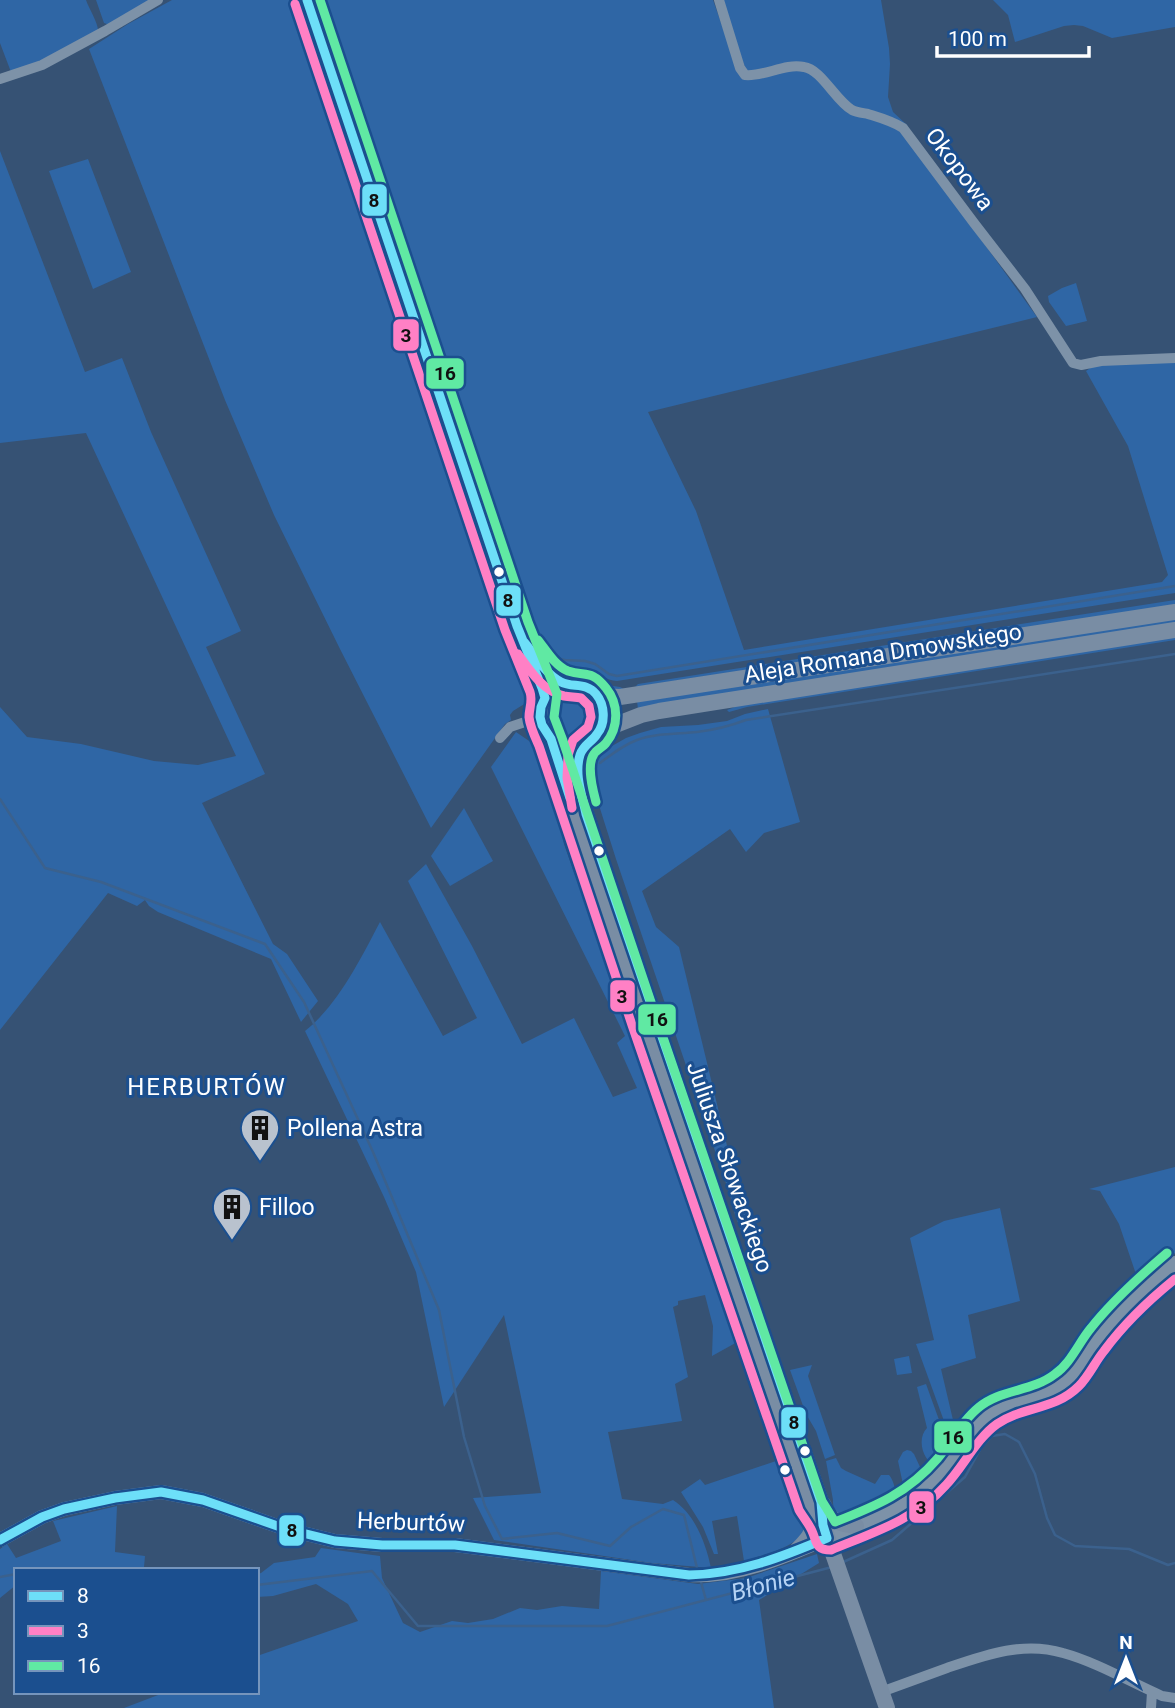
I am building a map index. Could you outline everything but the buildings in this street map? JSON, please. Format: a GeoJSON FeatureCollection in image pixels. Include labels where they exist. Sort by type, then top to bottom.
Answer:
{"type":"FeatureCollection","features":[{"type":"Feature","properties":{"kind":"main road","name":"Aleja Romana Dmowskiego"},"geometry":{"type":"LineString","coordinates":[[597,696],[620,697],[1175,612]]}},
{"type":"Feature","properties":{"kind":"main road","name":"Aleja Romana Dmowskiego"},"geometry":{"type":"LineString","coordinates":[[600,730],[659,711],[1175,630]]}},
{"type":"Feature","properties":{"kind":"main road"},"geometry":{"type":"LineString","coordinates":[[574,683],[583,685],[597,696],[604,713],[600,730],[594,738],[577,746],[559,744],[551,739],[540,717],[541,707],[551,691],[574,683]]}},
{"type":"Feature","properties":{"kind":"main road","name":"Juliusza Słowackiego"},"geometry":{"type":"LineString","coordinates":[[551,739],[644,1021],[887,1708]]}},
{"type":"Feature","properties":{"kind":"main road","name":"Juliusza Słowackiego"},"geometry":{"type":"LineString","coordinates":[[585,744],[578,762],[580,789],[586,814],[816,1504]]}},
{"type":"Feature","properties":{"kind":"main road"},"geometry":{"type":"LineString","coordinates":[[816,1504],[834,1520],[856,1526]]}},
{"type":"Feature","properties":{"kind":"main road"},"geometry":{"type":"LineString","coordinates":[[797,1550],[808,1540],[812,1531],[816,1504]]}},
{"type":"Feature","properties":{"kind":"street"},"geometry":{"type":"LineString","coordinates":[[0,79],[42,65],[158,0]]}},
{"type":"Feature","properties":{"kind":"street"},"geometry":{"type":"LineString","coordinates":[[307,0],[517,626],[545,698]]}},
{"type":"Feature","properties":{"kind":"street","name":"Okopowa"},"geometry":{"type":"LineString","coordinates":[[719,0],[740,68],[745,75],[807,66],[852,110],[892,121],[903,128],[1025,289],[1073,363],[1081,365],[1101,361],[1175,358]]}},
{"type":"Feature","properties":{"kind":"street"},"geometry":{"type":"LineString","coordinates":[[524,642],[547,671],[565,684]]}},
{"type":"Feature","properties":{"kind":"street"},"geometry":{"type":"LineString","coordinates":[[500,738],[510,727],[540,717]]}},
{"type":"Feature","properties":{"kind":"street","name":"Herburtów"},"geometry":{"type":"LineString","coordinates":[[0,1540],[42,1517],[64,1509],[161,1492],[203,1500],[286,1529],[335,1541],[382,1545],[455,1545],[689,1575],[735,1572],[890,1513],[922,1493],[951,1461],[981,1421],[994,1411],[1037,1398],[1064,1384],[1113,1320],[1175,1263]]}},
{"type":"Feature","properties":{"kind":"street"},"geometry":{"type":"LineString","coordinates":[[881,1692],[983,1656],[1018,1648],[1031,1648],[1077,1657],[1152,1692],[1175,1698]]}},
{"type":"Feature","properties":{"kind":"street"},"geometry":{"type":"LineString","coordinates":[[1151,1708],[1152,1692]]}},
{"type":"Feature","properties":{"kind":"shaded area"},"geometry":{"type":"Polygon","coordinates":[[[0,0],[86,0],[98,32],[49,58],[11,72],[0,43],[0,0]]]}},
{"type":"Feature","properties":{"kind":"shaded area"},"geometry":{"type":"Polygon","coordinates":[[[96,0],[152,0],[110,25],[104,23],[96,0]]]}},
{"type":"Feature","properties":{"kind":"shaded area"},"geometry":{"type":"Polygon","coordinates":[[[172,0],[293,0],[480,551],[528,677],[526,703],[513,711],[511,720],[505,724],[431,828],[274,515],[225,400],[89,49],[172,0]]]}},
{"type":"Feature","properties":{"kind":"shaded area"},"geometry":{"type":"Polygon","coordinates":[[[314,0],[713,0],[739,73],[746,71],[722,0],[881,0],[889,48],[888,97],[893,112],[907,125],[923,159],[1037,317],[648,412],[696,511],[744,650],[1162,582],[1168,575],[1128,446],[1086,371],[1093,366],[1175,361],[1175,593],[617,681],[609,680],[588,669],[551,662],[540,650],[527,624],[515,573],[492,519],[430,338],[427,337],[314,0]]]}},
{"type":"Feature","properties":{"kind":"shaded area"},"geometry":{"type":"Polygon","coordinates":[[[993,0],[1175,0],[1175,27],[1112,38],[1074,25],[1015,42],[1008,15],[993,0]]]}},
{"type":"Feature","properties":{"kind":"shaded area"},"geometry":{"type":"Polygon","coordinates":[[[0,151],[85,372],[122,358],[151,432],[241,631],[206,647],[265,774],[202,803],[273,944],[287,954],[318,1001],[301,1022],[271,959],[158,912],[145,900],[137,906],[108,893],[0,1030],[0,707],[27,737],[81,744],[154,761],[198,765],[236,756],[86,433],[0,443],[0,151]]]}},
{"type":"Feature","properties":{"kind":"shaded area"},"geometry":{"type":"Polygon","coordinates":[[[88,159],[131,272],[93,289],[49,171],[88,159]]]}},
{"type":"Feature","properties":{"kind":"shaded area"},"geometry":{"type":"Polygon","coordinates":[[[1076,283],[1087,321],[1066,326],[1049,302],[1048,296],[1076,283]]]}},
{"type":"Feature","properties":{"kind":"shaded area"},"geometry":{"type":"Polygon","coordinates":[[[1175,600],[1175,605],[635,687],[638,684],[1175,600]]]}},
{"type":"Feature","properties":{"kind":"shaded area"},"geometry":{"type":"Polygon","coordinates":[[[1175,617],[1175,624],[638,709],[637,701],[1175,617]]]}},
{"type":"Feature","properties":{"kind":"shaded area"},"geometry":{"type":"Polygon","coordinates":[[[1175,636],[1175,640],[729,712],[727,710],[745,703],[1175,636]]]}},
{"type":"Feature","properties":{"kind":"shaded area"},"geometry":{"type":"Polygon","coordinates":[[[556,670],[584,673],[606,685],[624,689],[607,690],[586,678],[562,675],[556,670]]]}},
{"type":"Feature","properties":{"kind":"shaded area"},"geometry":{"type":"Polygon","coordinates":[[[572,690],[589,697],[596,714],[589,731],[572,738],[555,731],[548,714],[555,697],[572,690]]]}},
{"type":"Feature","properties":{"kind":"shaded area"},"geometry":{"type":"Polygon","coordinates":[[[768,709],[800,822],[764,833],[746,852],[730,829],[642,891],[656,927],[679,947],[737,1187],[749,1221],[743,1235],[616,859],[597,799],[593,772],[596,759],[605,750],[626,738],[661,727],[727,721],[768,709]]]}},
{"type":"Feature","properties":{"kind":"shaded area"},"geometry":{"type":"Polygon","coordinates":[[[516,732],[535,745],[538,751],[558,812],[564,844],[575,875],[587,894],[622,1004],[739,1341],[712,1356],[713,1326],[705,1295],[678,1301],[678,1305],[673,1307],[688,1377],[675,1384],[682,1421],[608,1432],[622,1499],[663,1504],[673,1500],[681,1506],[698,1530],[711,1568],[652,1563],[494,1540],[473,1498],[541,1493],[504,1315],[444,1407],[416,1272],[384,1197],[305,1031],[338,995],[380,922],[443,1036],[477,1018],[408,881],[426,864],[522,1044],[574,1018],[613,1097],[637,1088],[617,1043],[625,1036],[491,767],[516,732]]]}},
{"type":"Feature","properties":{"kind":"shaded area"},"geometry":{"type":"Polygon","coordinates":[[[464,808],[493,861],[450,886],[431,856],[464,808]]]}},
{"type":"Feature","properties":{"kind":"shaded area"},"geometry":{"type":"Polygon","coordinates":[[[606,850],[727,1206],[726,1210],[605,852],[606,850]]]}},
{"type":"Feature","properties":{"kind":"shaded area"},"geometry":{"type":"Polygon","coordinates":[[[595,902],[598,903],[744,1337],[595,902]]]}},
{"type":"Feature","properties":{"kind":"shaded area"},"geometry":{"type":"Polygon","coordinates":[[[1175,1167],[1175,1253],[1140,1286],[1119,1224],[1100,1191],[1089,1189],[1175,1167]]]}},
{"type":"Feature","properties":{"kind":"shaded area"},"geometry":{"type":"Polygon","coordinates":[[[1000,1208],[1020,1301],[968,1315],[976,1358],[941,1369],[957,1437],[952,1443],[916,1344],[934,1340],[910,1238],[944,1221],[1000,1208]]]}},
{"type":"Feature","properties":{"kind":"shaded area"},"geometry":{"type":"Polygon","coordinates":[[[909,1356],[912,1373],[897,1375],[894,1359],[909,1356]]]}},
{"type":"Feature","properties":{"kind":"shaded area"},"geometry":{"type":"Polygon","coordinates":[[[812,1365],[808,1376],[835,1455],[825,1459],[790,1370],[812,1365]]]}},
{"type":"Feature","properties":{"kind":"shaded area"},"geometry":{"type":"Polygon","coordinates":[[[926,1384],[947,1442],[947,1455],[938,1467],[928,1461],[922,1444],[927,1428],[917,1387],[926,1384]]]}},
{"type":"Feature","properties":{"kind":"shaded area"},"geometry":{"type":"Polygon","coordinates":[[[907,1450],[914,1454],[927,1477],[913,1492],[904,1489],[898,1461],[907,1450]]]}},
{"type":"Feature","properties":{"kind":"shaded area"},"geometry":{"type":"Polygon","coordinates":[[[836,1458],[841,1468],[875,1484],[881,1475],[889,1475],[895,1487],[895,1502],[858,1516],[840,1515],[835,1510],[826,1461],[836,1458]]]}},
{"type":"Feature","properties":{"kind":"shaded area"},"geometry":{"type":"Polygon","coordinates":[[[776,1461],[785,1488],[806,1518],[802,1535],[773,1552],[744,1561],[737,1516],[712,1521],[718,1554],[714,1554],[703,1527],[681,1492],[700,1479],[705,1485],[776,1461]]]}},
{"type":"Feature","properties":{"kind":"shaded area"},"geometry":{"type":"Polygon","coordinates":[[[117,1506],[115,1552],[145,1556],[145,1568],[14,1568],[14,1587],[0,1598],[0,1549],[7,1544],[16,1558],[61,1541],[53,1521],[117,1506]]]}},
{"type":"Feature","properties":{"kind":"shaded area"},"geometry":{"type":"Polygon","coordinates":[[[321,1548],[380,1556],[382,1578],[403,1623],[420,1632],[452,1621],[468,1623],[493,1619],[520,1608],[537,1610],[562,1606],[599,1609],[601,1571],[698,1584],[746,1578],[817,1554],[819,1563],[759,1600],[774,1708],[124,1708],[161,1694],[259,1694],[259,1655],[358,1621],[348,1604],[316,1584],[273,1596],[259,1597],[259,1574],[274,1563],[315,1557],[321,1548]]]}},
{"type":"Feature","properties":{"kind":"waterway"},"geometry":{"type":"LineString","coordinates":[[525,612],[541,643],[552,657],[585,661],[617,676],[1175,586]]}},
{"type":"Feature","properties":{"kind":"waterway"},"geometry":{"type":"LineString","coordinates":[[504,617],[518,651]]}},
{"type":"Feature","properties":{"kind":"waterway"},"geometry":{"type":"LineString","coordinates":[[600,763],[627,744],[652,736],[703,731],[746,720],[1175,654]]}},
{"type":"Feature","properties":{"kind":"waterway"},"geometry":{"type":"LineString","coordinates":[[0,799],[45,868],[101,882],[265,944],[304,1002],[373,1152],[439,1310],[464,1437],[485,1506],[502,1539],[557,1533],[610,1546],[631,1527],[663,1509],[684,1515],[697,1568]]}},
{"type":"Feature","properties":{"kind":"waterway","name":"Błonie"},"geometry":{"type":"LineString","coordinates":[[841,1563],[892,1540],[965,1477],[981,1448],[992,1436],[1005,1434],[1019,1442],[1035,1474],[1047,1518],[1055,1535],[1075,1546],[1129,1549],[1168,1565],[1175,1563]]}},
{"type":"Feature","properties":{"kind":"waterway","name":"Błonie"},"geometry":{"type":"LineString","coordinates":[[259,1585],[372,1571],[418,1626],[607,1626],[832,1567]]}},
{"type":"Feature","properties":{"kind":"waterway","name":"Błonie"},"geometry":{"type":"LineString","coordinates":[[0,1577],[14,1574]]}},
{"type":"Feature","properties":{"kind":"waterway"},"geometry":{"type":"LineString","coordinates":[[701,1582],[706,1600]]}},
{"type":"Feature","properties":{"kind":"transit line","name":"8"},"geometry":{"type":"LineString","coordinates":[[307,0],[517,626],[542,688],[545,698],[541,707],[542,725],[551,739],[570,798]]}},
{"type":"Feature","properties":{"kind":"transit line","name":"16"},"geometry":{"type":"LineString","coordinates":[[320,0],[528,622],[557,694],[554,717],[822,1501],[835,1522],[878,1504],[915,1481],[938,1458],[966,1419],[978,1408],[996,1397],[1046,1380],[1061,1369],[1108,1308],[1167,1253]]}},
{"type":"Feature","properties":{"kind":"transit line","name":"3"},"geometry":{"type":"LineString","coordinates":[[295,4],[505,630],[530,692],[529,717],[532,728],[632,1025],[799,1510],[811,1528],[817,1545],[831,1550],[877,1531],[921,1508],[946,1485],[983,1437],[997,1424],[1017,1414],[1059,1400],[1079,1386],[1120,1331],[1175,1279]]}},
{"type":"Feature","properties":{"kind":"transit line","name":"16"},"geometry":{"type":"LineString","coordinates":[[538,640],[563,669],[596,678],[613,701],[616,716],[613,730],[592,759],[591,778],[596,802]]}},
{"type":"Feature","properties":{"kind":"transit line","name":"8"},"geometry":{"type":"LineString","coordinates":[[0,1540],[42,1517],[64,1509],[161,1492],[203,1500],[286,1529],[335,1541],[382,1545],[455,1545],[689,1575],[743,1568],[827,1538],[821,1502],[586,814],[579,785],[578,762],[583,749],[602,725],[601,703],[592,690],[555,679],[524,642]]}},
{"type":"Feature","properties":{"kind":"transit line","name":"3"},"geometry":{"type":"LineString","coordinates":[[518,654],[538,680],[550,690],[564,696],[581,698],[589,706],[591,717],[588,727],[573,740],[568,755],[567,778],[572,808]]}},
{"type":"Feature","properties":{"kind":"place","name":"Pollena Astra"},"geometry":{"type":"Point","coordinates":[260,1162]}},
{"type":"Feature","properties":{"kind":"place","name":"Filloo"},"geometry":{"type":"Point","coordinates":[232,1241]}},
{"type":"Feature","properties":{"kind":"district","name":"HERBURTÓW"},"geometry":{"type":"Point","coordinates":[207,1087]}}]}
